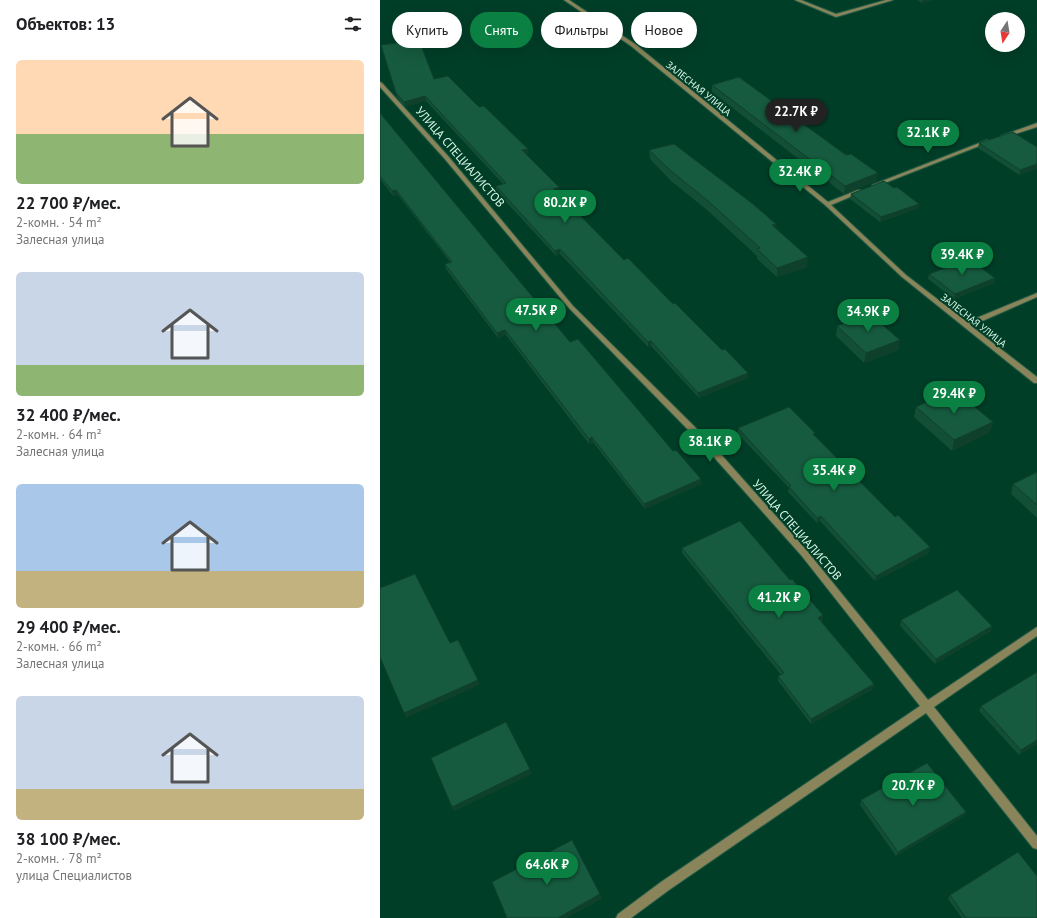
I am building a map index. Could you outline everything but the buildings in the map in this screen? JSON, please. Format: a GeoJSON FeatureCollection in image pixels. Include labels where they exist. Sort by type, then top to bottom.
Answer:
{"type":"FeatureCollection","features":[{"type":"Feature","properties":{"kind":"street","name":"ЗАЛЕСНАЯ УЛИЦА"},"geometry":{"type":"LineString","coordinates":[[566,0],[633,45],[827,204],[904,276],[1037,381]]}},
{"type":"Feature","properties":{"kind":"street"},"geometry":{"type":"LineString","coordinates":[[797,0],[836,16],[891,0]]}},
{"type":"Feature","properties":{"kind":"street","name":"УЛИЦА СПЕЦИАЛИСТОВ"},"geometry":{"type":"LineString","coordinates":[[380,84],[446,157],[571,307],[707,444],[804,553],[1037,844]]}},
{"type":"Feature","properties":{"kind":"street"},"geometry":{"type":"LineString","coordinates":[[1001,137],[1037,125]]}},
{"type":"Feature","properties":{"kind":"street"},"geometry":{"type":"LineString","coordinates":[[870,187],[993,140]]}},
{"type":"Feature","properties":{"kind":"street"},"geometry":{"type":"LineString","coordinates":[[827,204],[863,190]]}},
{"type":"Feature","properties":{"kind":"street"},"geometry":{"type":"LineString","coordinates":[[967,325],[1037,295]]}},
{"type":"Feature","properties":{"kind":"street"},"geometry":{"type":"LineString","coordinates":[[622,918],[665,886],[1037,631]]}}]}
